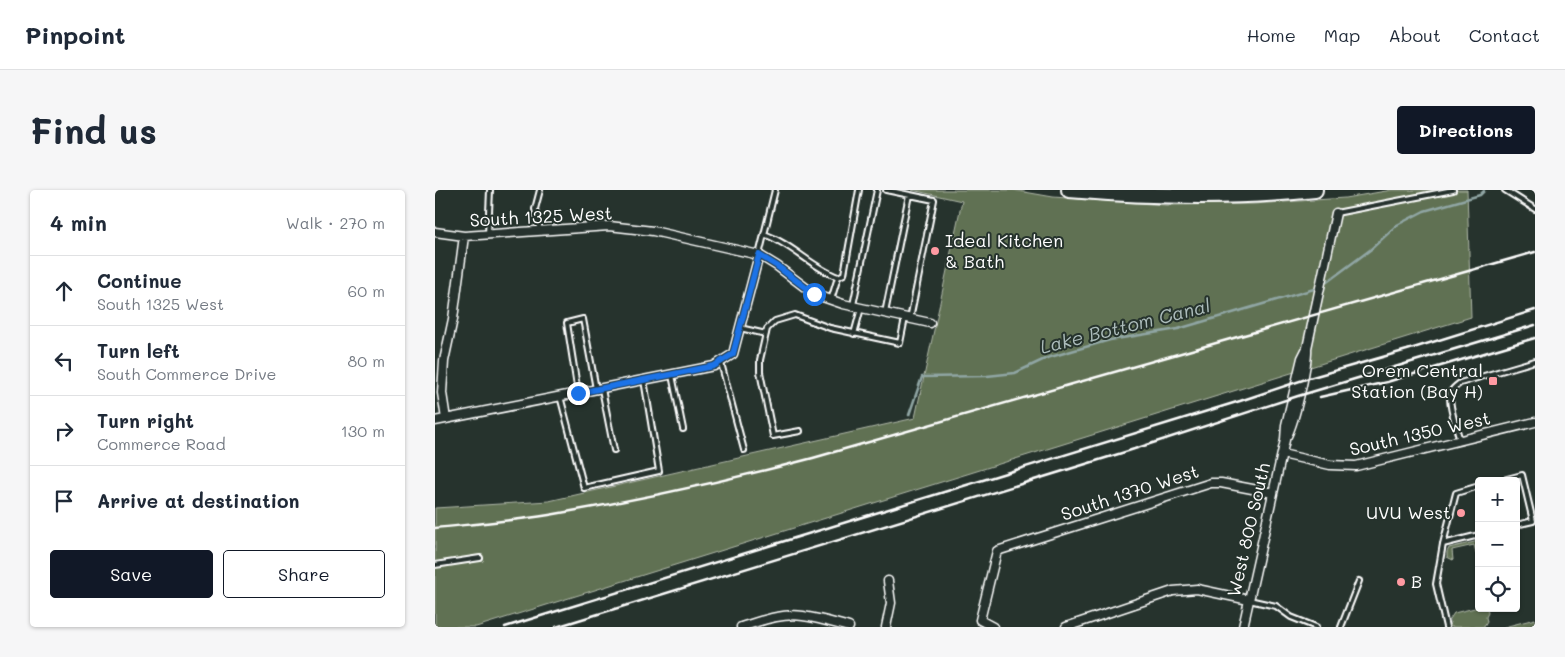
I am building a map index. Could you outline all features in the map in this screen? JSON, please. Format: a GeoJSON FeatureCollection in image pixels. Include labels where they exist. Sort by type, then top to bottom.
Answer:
{"type":"FeatureCollection","features":[{"type":"Feature","properties":{"kind":"highway"},"geometry":{"type":"LineString","coordinates":[[1069,190],[1191,196],[1247,195],[1315,190]]}},
{"type":"Feature","properties":{"kind":"street","name":"West 800 South"},"geometry":{"type":"LineString","coordinates":[[1243,627],[1285,440],[1286,425],[1301,362],[1307,348],[1336,213]]}},
{"type":"Feature","properties":{"kind":"street","name":"South 1325 West"},"geometry":{"type":"LineString","coordinates":[[435,232],[464,236],[609,226],[644,230],[759,255],[814,294],[857,307],[930,323]]}},
{"type":"Feature","properties":{"kind":"street"},"geometry":{"type":"LineString","coordinates":[[446,419],[439,388],[453,319],[464,236]]}},
{"type":"Feature","properties":{"kind":"street"},"geometry":{"type":"LineString","coordinates":[[435,421],[718,364],[733,354],[759,255]]}},
{"type":"Feature","properties":{"kind":"street","name":"South 1350 West"},"geometry":{"type":"LineString","coordinates":[[1282,454],[1330,465],[1347,467],[1365,465],[1535,422]]}},
{"type":"Feature","properties":{"kind":"street","name":"South 1370 West"},"geometry":{"type":"LineString","coordinates":[[993,627],[980,620],[997,551],[1211,483],[1221,483],[1273,493]]}},
{"type":"Feature","properties":{"kind":"street"},"geometry":{"type":"LineString","coordinates":[[886,627],[891,603],[888,581]]}},
{"type":"Feature","properties":{"kind":"street"},"geometry":{"type":"LineString","coordinates":[[1065,627],[1173,591],[1197,589],[1249,600]]}},
{"type":"Feature","properties":{"kind":"street"},"geometry":{"type":"LineString","coordinates":[[741,627],[785,616],[803,616],[849,627]]}},
{"type":"Feature","properties":{"kind":"lane"},"geometry":{"type":"LineString","coordinates":[[488,235],[490,190]]}},
{"type":"Feature","properties":{"kind":"lane"},"geometry":{"type":"LineString","coordinates":[[539,190],[535,210],[540,231]]}},
{"type":"Feature","properties":{"kind":"lane"},"geometry":{"type":"LineString","coordinates":[[759,255],[775,190]]}},
{"type":"Feature","properties":{"kind":"lane"},"geometry":{"type":"LineString","coordinates":[[831,300],[838,277],[844,274],[859,190]]}},
{"type":"Feature","properties":{"kind":"lane"},"geometry":{"type":"LineString","coordinates":[[854,334],[877,190]]}},
{"type":"Feature","properties":{"kind":"lane"},"geometry":{"type":"LineString","coordinates":[[800,430],[773,436],[760,372],[760,360],[767,329],[775,321],[795,315],[829,328],[900,342],[908,318],[934,200],[886,190]]}},
{"type":"Feature","properties":{"kind":"lane"},"geometry":{"type":"LineString","coordinates":[[1336,213],[1453,190]]}},
{"type":"Feature","properties":{"kind":"lane"},"geometry":{"type":"LineString","coordinates":[[1505,190],[1535,209]]}},
{"type":"Feature","properties":{"kind":"lane"},"geometry":{"type":"LineString","coordinates":[[885,313],[909,195]]}},
{"type":"Feature","properties":{"kind":"lane"},"geometry":{"type":"LineString","coordinates":[[764,234],[784,243],[821,270],[838,277]]}},
{"type":"Feature","properties":{"kind":"lane"},"geometry":{"type":"LineString","coordinates":[[578,393],[567,323],[583,319],[614,450]]}},
{"type":"Feature","properties":{"kind":"lane"},"geometry":{"type":"LineString","coordinates":[[740,328],[766,334]]}},
{"type":"Feature","properties":{"kind":"lane"},"geometry":{"type":"LineString","coordinates":[[1460,441],[1450,399],[1451,392],[1455,387],[1460,383],[1535,361]]}},
{"type":"Feature","properties":{"kind":"lane"},"geometry":{"type":"LineString","coordinates":[[718,364],[744,450]]}},
{"type":"Feature","properties":{"kind":"lane"},"geometry":{"type":"LineString","coordinates":[[672,374],[683,429]]}},
{"type":"Feature","properties":{"kind":"lane"},"geometry":{"type":"LineString","coordinates":[[560,396],[584,488],[659,471],[644,380]]}},
{"type":"Feature","properties":{"kind":"lane"},"geometry":{"type":"LineString","coordinates":[[1512,477],[1522,474],[1534,521],[1520,524]]}},
{"type":"Feature","properties":{"kind":"lane"},"geometry":{"type":"LineString","coordinates":[[1446,627],[1436,584],[1443,544],[1456,493],[1475,487]]}},
{"type":"Feature","properties":{"kind":"lane"},"geometry":{"type":"LineString","coordinates":[[1443,544],[1475,536]]}},
{"type":"Feature","properties":{"kind":"lane"},"geometry":{"type":"LineString","coordinates":[[435,565],[480,558]]}},
{"type":"Feature","properties":{"kind":"lane"},"geometry":{"type":"LineString","coordinates":[[1341,627],[1359,581]]}},
{"type":"Feature","properties":{"kind":"lane"},"geometry":{"type":"LineString","coordinates":[[1249,600],[1276,606],[1291,617],[1316,627]]}},
{"type":"Feature","properties":{"kind":"green space"},"geometry":{"type":"Polygon","coordinates":[[[912,190],[1013,190],[1053,197],[1166,205],[1253,204],[1345,198],[1392,190],[1467,190],[1471,317],[476,627],[435,627],[435,508],[549,501],[915,418],[962,201],[912,190]]]}},
{"type":"Feature","properties":{"kind":"green space"},"geometry":{"type":"Polygon","coordinates":[[[1475,542],[1475,549],[1474,545],[1452,550],[1453,560],[1447,557],[1449,548],[1475,542]]]}},
{"type":"Feature","properties":{"kind":"green space"},"geometry":{"type":"Polygon","coordinates":[[[1475,608],[1475,612],[1488,612],[1487,622],[1484,627],[1450,627],[1450,619],[1454,613],[1475,608]]]}},
{"type":"Feature","properties":{"kind":"green space"},"geometry":{"type":"Polygon","coordinates":[[[1535,619],[1535,627],[1504,627],[1535,619]]]}},
{"type":"Feature","properties":{"kind":"waterway","name":"Lake Bottom Canal"},"geometry":{"type":"LineString","coordinates":[[1327,282],[1370,250],[1397,225],[1424,211],[1480,195],[1484,191]]}},
{"type":"Feature","properties":{"kind":"waterway","name":"Lake Bottom Canal"},"geometry":{"type":"LineString","coordinates":[[909,415],[922,377],[987,376],[1015,373],[1047,358],[1110,340],[1178,329],[1314,289]]}},
{"type":"Feature","properties":{"kind":"railway"},"geometry":{"type":"LineString","coordinates":[[435,528],[521,519],[582,509],[681,490],[813,458],[1535,252]]}},
{"type":"Feature","properties":{"kind":"railway"},"geometry":{"type":"LineString","coordinates":[[505,627],[1535,310]]}},
{"type":"Feature","properties":{"kind":"railway"},"geometry":{"type":"LineString","coordinates":[[556,627],[1125,452],[1298,396],[1535,325]]}},
{"type":"Feature","properties":{"kind":"railway"},"geometry":{"type":"LineString","coordinates":[[1320,397],[1387,382],[1535,338]]}},
{"type":"Feature","properties":{"kind":"place","name":"Ideal Kitchen & Bath"},"geometry":{"type":"Point","coordinates":[935,251]}},
{"type":"Feature","properties":{"kind":"place","name":"Orem Central Station (Bay H)"},"geometry":{"type":"Point","coordinates":[1493,381]}},
{"type":"Feature","properties":{"kind":"place","name":"UVU West"},"geometry":{"type":"Point","coordinates":[1461,513]}},
{"type":"Feature","properties":{"kind":"place","name":"B"},"geometry":{"type":"Point","coordinates":[1401,582]}},
{"type":"Feature","properties":{"kind":"route"},"geometry":{"type":"LineString","coordinates":[[578,393],[714,366],[733,354],[759,255],[814,294]]}}]}
